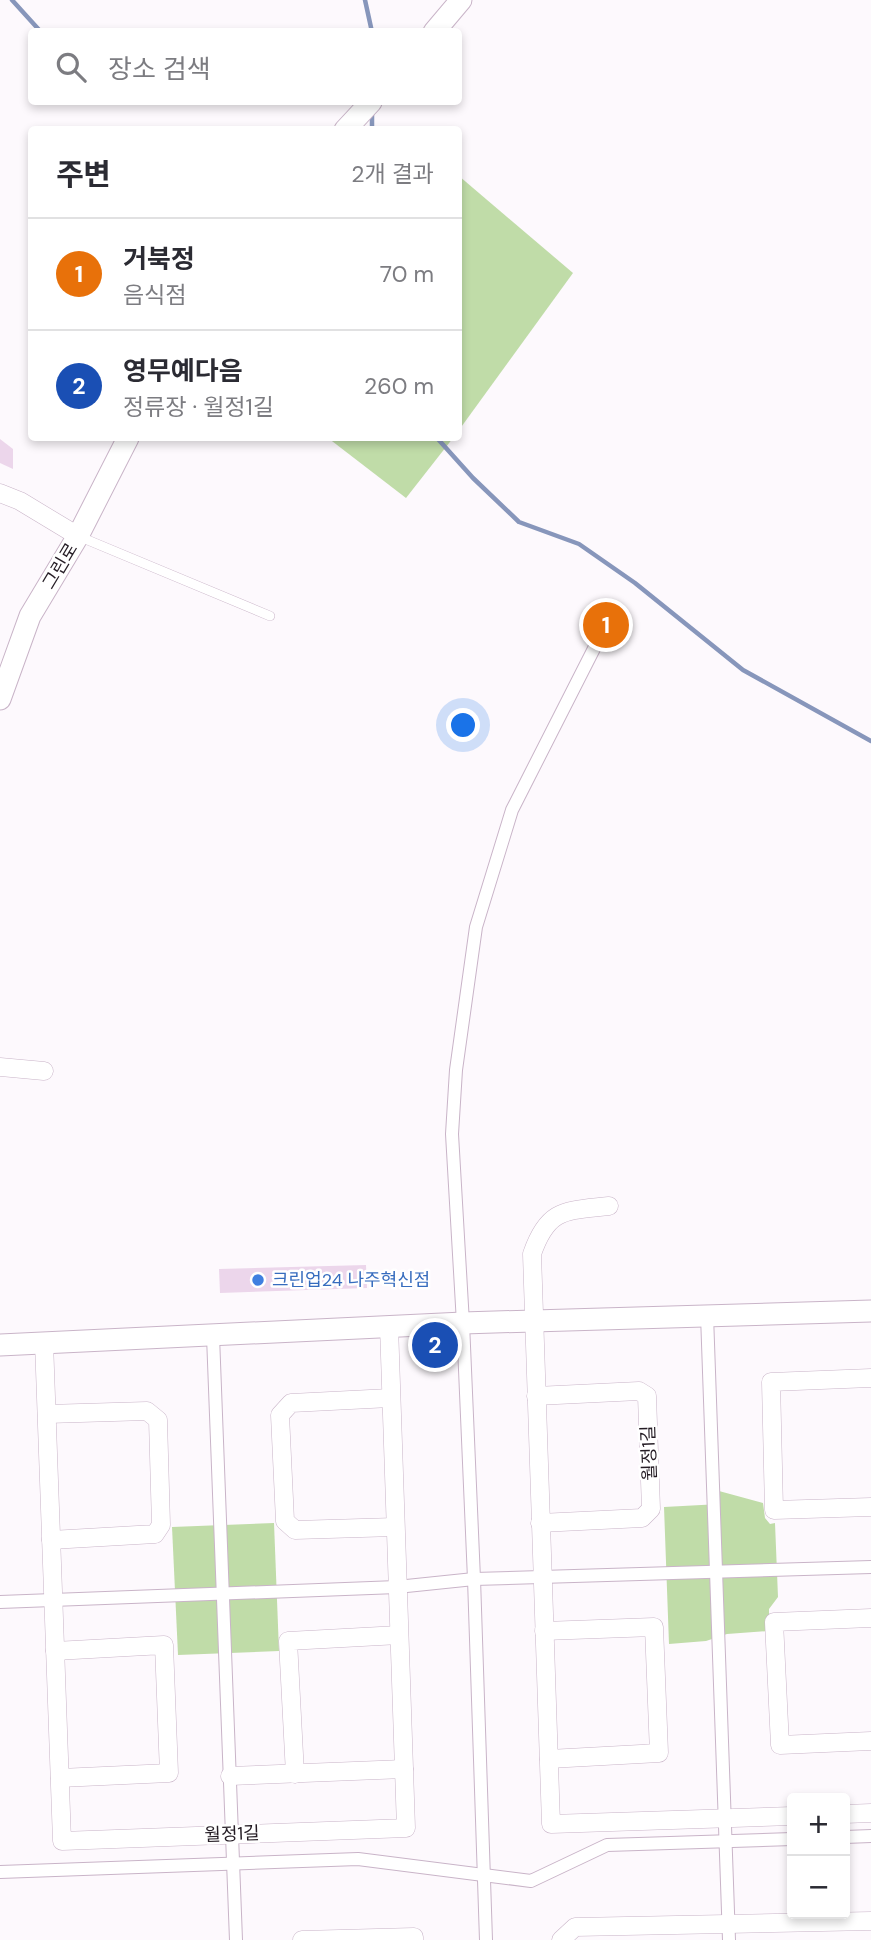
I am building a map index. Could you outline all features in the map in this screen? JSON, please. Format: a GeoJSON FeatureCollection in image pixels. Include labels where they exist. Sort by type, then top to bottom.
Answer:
{"type":"FeatureCollection","features":[{"type":"Feature","properties":{"kind":"street"},"geometry":{"type":"LineString","coordinates":[[437,28],[461,0]]}},
{"type":"Feature","properties":{"kind":"street"},"geometry":{"type":"LineString","coordinates":[[349,126],[367,105]]}},
{"type":"Feature","properties":{"kind":"street","name":"그린로"},"geometry":{"type":"LineString","coordinates":[[0,699],[30,616],[78,536],[126,441]]}},
{"type":"Feature","properties":{"kind":"street"},"geometry":{"type":"LineString","coordinates":[[0,493],[20,501],[78,536]]}},
{"type":"Feature","properties":{"kind":"street"},"geometry":{"type":"LineString","coordinates":[[486,1940],[474,1579],[452,1134],[456,1070],[477,927],[512,810],[606,625]]}},
{"type":"Feature","properties":{"kind":"street"},"geometry":{"type":"LineString","coordinates":[[0,1067],[44,1071]]}},
{"type":"Feature","properties":{"kind":"street"},"geometry":{"type":"LineString","coordinates":[[608,1206],[570,1210],[548,1221],[532,1254],[551,1824],[787,1816]]}},
{"type":"Feature","properties":{"kind":"street"},"geometry":{"type":"LineString","coordinates":[[0,1345],[463,1323],[871,1311]]}},
{"type":"Feature","properties":{"kind":"street"},"geometry":{"type":"LineString","coordinates":[[707,1315],[729,1932]]}},
{"type":"Feature","properties":{"kind":"street","name":"월정1길"},"geometry":{"type":"LineString","coordinates":[[44,1342],[62,1841],[406,1828],[389,1326]]}},
{"type":"Feature","properties":{"kind":"street"},"geometry":{"type":"LineString","coordinates":[[213,1336],[236,1940]]}},
{"type":"Feature","properties":{"kind":"street"},"geometry":{"type":"LineString","coordinates":[[871,1378],[771,1382],[774,1510],[871,1507]]}},
{"type":"Feature","properties":{"kind":"street","name":"월정1길"},"geometry":{"type":"LineString","coordinates":[[536,1396],[639,1391],[647,1396],[651,1509],[642,1518],[540,1522]]}},
{"type":"Feature","properties":{"kind":"street"},"geometry":{"type":"LineString","coordinates":[[390,1398],[291,1403],[280,1415],[285,1521],[295,1530],[395,1527]]}},
{"type":"Feature","properties":{"kind":"street"},"geometry":{"type":"LineString","coordinates":[[47,1414],[147,1411],[158,1420],[160,1525],[155,1534],[51,1540]]}},
{"type":"Feature","properties":{"kind":"street"},"geometry":{"type":"LineString","coordinates":[[0,1602],[397,1587],[474,1579],[542,1576],[871,1567]]}},
{"type":"Feature","properties":{"kind":"street"},"geometry":{"type":"LineString","coordinates":[[871,1618],[774,1622],[780,1745],[871,1741]]}},
{"type":"Feature","properties":{"kind":"street"},"geometry":{"type":"LineString","coordinates":[[544,1631],[654,1627],[659,1753],[549,1759]]}},
{"type":"Feature","properties":{"kind":"street"},"geometry":{"type":"LineString","coordinates":[[295,1774],[288,1642],[399,1635]]}},
{"type":"Feature","properties":{"kind":"street"},"geometry":{"type":"LineString","coordinates":[[55,1651],[164,1645],[169,1773],[60,1778]]}},
{"type":"Feature","properties":{"kind":"street"},"geometry":{"type":"LineString","coordinates":[[230,1776],[404,1769]]}},
{"type":"Feature","properties":{"kind":"street"},"geometry":{"type":"LineString","coordinates":[[850,1814],[871,1813]]}},
{"type":"Feature","properties":{"kind":"street"},"geometry":{"type":"LineString","coordinates":[[850,1837],[871,1836]]}},
{"type":"Feature","properties":{"kind":"street"},"geometry":{"type":"LineString","coordinates":[[0,1872],[358,1859],[531,1881],[607,1845],[787,1839]]}},
{"type":"Feature","properties":{"kind":"street"},"geometry":{"type":"LineString","coordinates":[[561,1940],[575,1927],[729,1932],[871,1921]]}},
{"type":"Feature","properties":{"kind":"street"},"geometry":{"type":"LineString","coordinates":[[302,1940],[414,1937],[414,1940]]}},
{"type":"Feature","properties":{"kind":"lane"},"geometry":{"type":"LineString","coordinates":[[78,536],[270,616]]}},
{"type":"Feature","properties":{"kind":"green space"},"geometry":{"type":"Polygon","coordinates":[[[462,179],[573,273],[462,426],[462,179]]]}},
{"type":"Feature","properties":{"kind":"green space"},"geometry":{"type":"Polygon","coordinates":[[[332,441],[451,441],[406,498],[332,441]]]}},
{"type":"Feature","properties":{"kind":"green space"},"geometry":{"type":"Polygon","coordinates":[[[719,1491],[763,1503],[765,1518],[770,1524],[775,1523],[778,1597],[769,1609],[769,1631],[727,1634],[706,1641],[669,1644],[664,1507],[720,1504],[719,1491]]]}},
{"type":"Feature","properties":{"kind":"green space"},"geometry":{"type":"Polygon","coordinates":[[[274,1523],[279,1651],[178,1655],[172,1527],[274,1523]]]}},
{"type":"Feature","properties":{"kind":"building"},"geometry":{"type":"Polygon","coordinates":[[[0,439],[13,449],[13,469],[0,463],[0,439]]]}},
{"type":"Feature","properties":{"kind":"building"},"geometry":{"type":"Polygon","coordinates":[[[366,1265],[367,1288],[220,1293],[219,1269],[366,1265]]]}},
{"type":"Feature","properties":{"kind":"waterway"},"geometry":{"type":"LineString","coordinates":[[12,0],[37,28]]}},
{"type":"Feature","properties":{"kind":"waterway"},"geometry":{"type":"LineString","coordinates":[[365,0],[371,28]]}},
{"type":"Feature","properties":{"kind":"waterway"},"geometry":{"type":"LineString","coordinates":[[372,113],[372,126]]}},
{"type":"Feature","properties":{"kind":"waterway"},"geometry":{"type":"LineString","coordinates":[[440,441],[519,522],[579,544],[635,583],[743,670],[871,741]]}},
{"type":"Feature","properties":{"kind":"place","name":"거북정"},"geometry":{"type":"Point","coordinates":[606,625]}},
{"type":"Feature","properties":{"kind":"place","name":"크린업24 나주혁신점"},"geometry":{"type":"Point","coordinates":[258,1280]}},
{"type":"Feature","properties":{"kind":"place","name":"영무예다음"},"geometry":{"type":"Point","coordinates":[435,1345]}}]}
